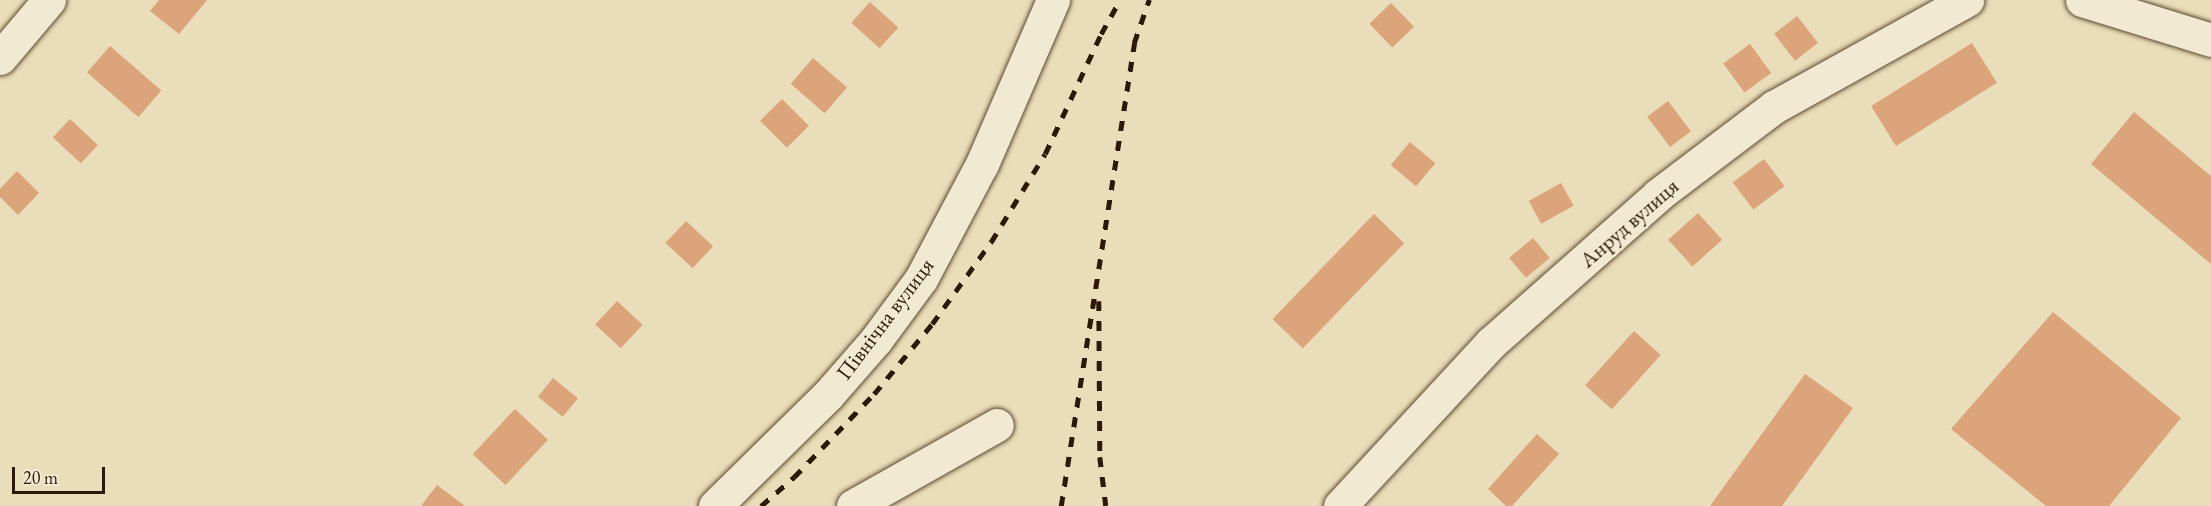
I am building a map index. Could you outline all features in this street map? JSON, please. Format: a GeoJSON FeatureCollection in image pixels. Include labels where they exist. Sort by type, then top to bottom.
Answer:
{"type":"FeatureCollection","features":[{"type":"Feature","properties":{"kind":"street"},"geometry":{"type":"LineString","coordinates":[[0,58],[49,0]]}},
{"type":"Feature","properties":{"kind":"street","name":"Північна вулиця"},"geometry":{"type":"LineString","coordinates":[[715,506],[828,394],[876,340],[921,279],[982,164],[1053,0]]}},
{"type":"Feature","properties":{"kind":"street","name":"Анруд вулиця"},"geometry":{"type":"LineString","coordinates":[[1340,506],[1491,344],[1658,195],[1774,107],[1967,0]]}},
{"type":"Feature","properties":{"kind":"street"},"geometry":{"type":"LineString","coordinates":[[2082,0],[2211,40]]}},
{"type":"Feature","properties":{"kind":"street"},"geometry":{"type":"LineString","coordinates":[[853,506],[997,425]]}},
{"type":"Feature","properties":{"kind":"building"},"geometry":{"type":"Polygon","coordinates":[[[159,0],[207,0],[179,34],[150,11],[159,0]]]}},
{"type":"Feature","properties":{"kind":"building"},"geometry":{"type":"Polygon","coordinates":[[[870,2],[898,27],[880,48],[851,23],[870,2]]]}},
{"type":"Feature","properties":{"kind":"building"},"geometry":{"type":"Polygon","coordinates":[[[1391,3],[1414,27],[1392,48],[1369,24],[1391,3]]]}},
{"type":"Feature","properties":{"kind":"building"},"geometry":{"type":"Polygon","coordinates":[[[1797,16],[1818,43],[1795,61],[1774,34],[1797,16]]]}},
{"type":"Feature","properties":{"kind":"building"},"geometry":{"type":"Polygon","coordinates":[[[1972,43],[1997,83],[1896,146],[1871,106],[1972,43]]]}},
{"type":"Feature","properties":{"kind":"building"},"geometry":{"type":"Polygon","coordinates":[[[1750,44],[1771,73],[1744,93],[1723,63],[1750,44]]]}},
{"type":"Feature","properties":{"kind":"building"},"geometry":{"type":"Polygon","coordinates":[[[110,46],[161,91],[138,117],[87,72],[110,46]]]}},
{"type":"Feature","properties":{"kind":"building"},"geometry":{"type":"Polygon","coordinates":[[[813,58],[847,88],[825,113],[791,84],[813,58]]]}},
{"type":"Feature","properties":{"kind":"building"},"geometry":{"type":"Polygon","coordinates":[[[782,99],[809,126],[787,148],[760,121],[782,99]]]}},
{"type":"Feature","properties":{"kind":"building"},"geometry":{"type":"Polygon","coordinates":[[[1668,101],[1691,131],[1670,147],[1647,117],[1668,101]]]}},
{"type":"Feature","properties":{"kind":"building"},"geometry":{"type":"Polygon","coordinates":[[[2134,112],[2211,176],[2211,264],[2091,164],[2134,112]]]}},
{"type":"Feature","properties":{"kind":"building"},"geometry":{"type":"Polygon","coordinates":[[[70,119],[98,145],[81,163],[53,137],[70,119]]]}},
{"type":"Feature","properties":{"kind":"building"},"geometry":{"type":"Polygon","coordinates":[[[1410,142],[1435,163],[1416,186],[1391,165],[1410,142]]]}},
{"type":"Feature","properties":{"kind":"building"},"geometry":{"type":"Polygon","coordinates":[[[1764,159],[1784,186],[1753,210],[1733,182],[1764,159]]]}},
{"type":"Feature","properties":{"kind":"building"},"geometry":{"type":"Polygon","coordinates":[[[17,171],[39,193],[18,215],[0,197],[0,189],[17,171]]]}},
{"type":"Feature","properties":{"kind":"building"},"geometry":{"type":"Polygon","coordinates":[[[1561,183],[1574,206],[1541,224],[1529,201],[1561,183]]]}},
{"type":"Feature","properties":{"kind":"building"},"geometry":{"type":"Polygon","coordinates":[[[1698,213],[1722,240],[1692,267],[1668,240],[1698,213]]]}},
{"type":"Feature","properties":{"kind":"building"},"geometry":{"type":"Polygon","coordinates":[[[1374,214],[1404,243],[1303,348],[1273,319],[1374,214]]]}},
{"type":"Feature","properties":{"kind":"building"},"geometry":{"type":"Polygon","coordinates":[[[686,221],[713,246],[693,268],[666,243],[686,221]]]}},
{"type":"Feature","properties":{"kind":"building"},"geometry":{"type":"Polygon","coordinates":[[[1533,238],[1550,258],[1526,278],[1509,258],[1533,238]]]}},
{"type":"Feature","properties":{"kind":"building"},"geometry":{"type":"Polygon","coordinates":[[[617,301],[643,325],[621,348],[595,324],[617,301]]]}},
{"type":"Feature","properties":{"kind":"building"},"geometry":{"type":"Polygon","coordinates":[[[2053,312],[2181,418],[2109,506],[2046,506],[1951,429],[2053,312]]]}},
{"type":"Feature","properties":{"kind":"building"},"geometry":{"type":"Polygon","coordinates":[[[1634,331],[1661,355],[1612,409],[1585,385],[1634,331]]]}},
{"type":"Feature","properties":{"kind":"building"},"geometry":{"type":"Polygon","coordinates":[[[1805,374],[1853,408],[1782,506],[1710,506],[1805,374]]]}},
{"type":"Feature","properties":{"kind":"building"},"geometry":{"type":"Polygon","coordinates":[[[553,378],[578,398],[563,417],[538,397],[553,378]]]}},
{"type":"Feature","properties":{"kind":"building"},"geometry":{"type":"Polygon","coordinates":[[[515,409],[548,440],[506,485],[473,454],[515,409]]]}},
{"type":"Feature","properties":{"kind":"building"},"geometry":{"type":"Polygon","coordinates":[[[1537,434],[1559,454],[1512,506],[1506,506],[1488,489],[1537,434]]]}},
{"type":"Feature","properties":{"kind":"building"},"geometry":{"type":"Polygon","coordinates":[[[437,485],[465,506],[421,506],[437,485]]]}},
{"type":"Feature","properties":{"kind":"railway"},"geometry":{"type":"LineString","coordinates":[[761,506],[794,477],[874,394],[932,324],[991,242],[1045,154],[1101,34],[1120,0]]}},
{"type":"Feature","properties":{"kind":"railway"},"geometry":{"type":"LineString","coordinates":[[1061,506],[1134,43],[1149,0]]}},
{"type":"Feature","properties":{"kind":"railway"},"geometry":{"type":"LineString","coordinates":[[1099,301],[1100,457],[1106,506]]}}]}
